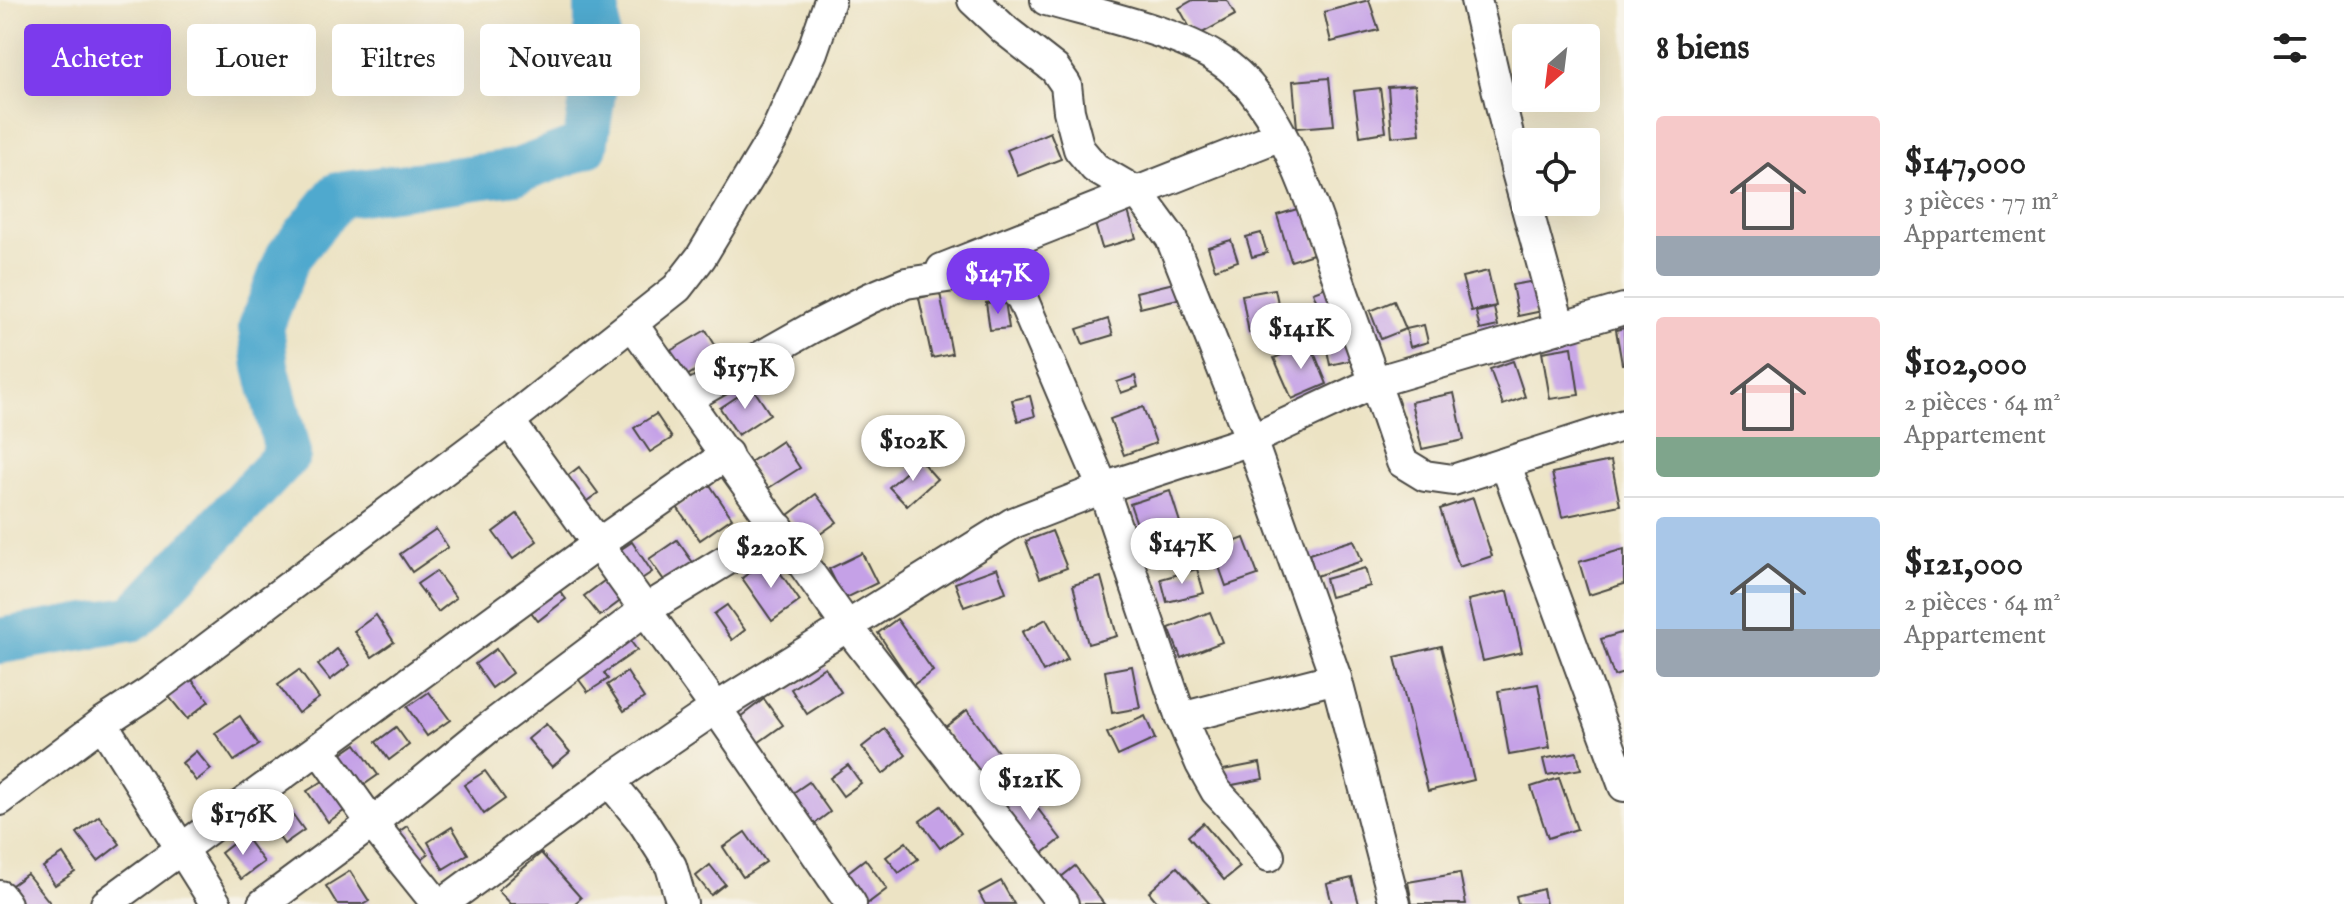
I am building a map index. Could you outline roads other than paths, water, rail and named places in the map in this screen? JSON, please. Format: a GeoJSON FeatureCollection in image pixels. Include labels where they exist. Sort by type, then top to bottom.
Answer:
{"type":"FeatureCollection","features":[{"type":"Feature","properties":{"kind":"street"},"geometry":{"type":"LineString","coordinates":[[0,800],[102,723],[151,691],[509,421],[677,288],[701,257],[775,134],[812,52],[830,0]]}},
{"type":"Feature","properties":{"kind":"street"},"geometry":{"type":"LineString","coordinates":[[973,0],[1055,69],[1066,85],[1079,149],[1095,168],[1138,193],[1171,238],[1251,440],[1336,678],[1395,904]]}},
{"type":"Feature","properties":{"kind":"street"},"geometry":{"type":"LineString","coordinates":[[1046,0],[1100,6],[1183,41],[1227,66],[1260,99],[1281,135],[1316,217],[1402,462],[1425,476],[1453,480],[1624,425]]}},
{"type":"Feature","properties":{"kind":"street"},"geometry":{"type":"LineString","coordinates":[[1476,0],[1517,172],[1560,328]]}},
{"type":"Feature","properties":{"kind":"street"},"geometry":{"type":"LineString","coordinates":[[686,399],[870,298],[1281,135]]}},
{"type":"Feature","properties":{"kind":"street"},"geometry":{"type":"LineString","coordinates":[[906,283],[968,274],[992,276],[1008,284],[1022,298],[1103,488],[1181,718],[1216,791],[1243,820],[1269,856]]}},
{"type":"Feature","properties":{"kind":"street"},"geometry":{"type":"LineString","coordinates":[[319,749],[372,823],[448,902],[609,781],[716,708],[1013,523],[1103,488],[1251,440],[1375,382],[1624,309]]}},
{"type":"Feature","properties":{"kind":"street"},"geometry":{"type":"LineString","coordinates":[[633,325],[847,626],[1063,904]]}},
{"type":"Feature","properties":{"kind":"street"},"geometry":{"type":"LineString","coordinates":[[509,421],[716,708],[851,904]]}},
{"type":"Feature","properties":{"kind":"street"},"geometry":{"type":"LineString","coordinates":[[106,904],[599,543],[727,454]]}},
{"type":"Feature","properties":{"kind":"street"},"geometry":{"type":"LineString","coordinates":[[1505,463],[1624,786]]}},
{"type":"Feature","properties":{"kind":"street"},"geometry":{"type":"LineString","coordinates":[[263,904],[645,610],[779,528]]}},
{"type":"Feature","properties":{"kind":"street"},"geometry":{"type":"LineString","coordinates":[[1181,718],[1336,678]]}},
{"type":"Feature","properties":{"kind":"street"},"geometry":{"type":"LineString","coordinates":[[102,723],[183,847],[216,904]]}},
{"type":"Feature","properties":{"kind":"street"},"geometry":{"type":"LineString","coordinates":[[609,781],[643,822],[671,866],[682,904]]}},
{"type":"Feature","properties":{"kind":"street"},"geometry":{"type":"LineString","coordinates":[[0,896],[6,904]]}},
{"type":"Feature","properties":{"kind":"waterway"},"geometry":{"type":"LineString","coordinates":[[0,641],[134,618],[288,454],[266,366],[261,327],[288,257],[338,195],[515,172],[585,146],[597,66],[597,0]]}}]}
